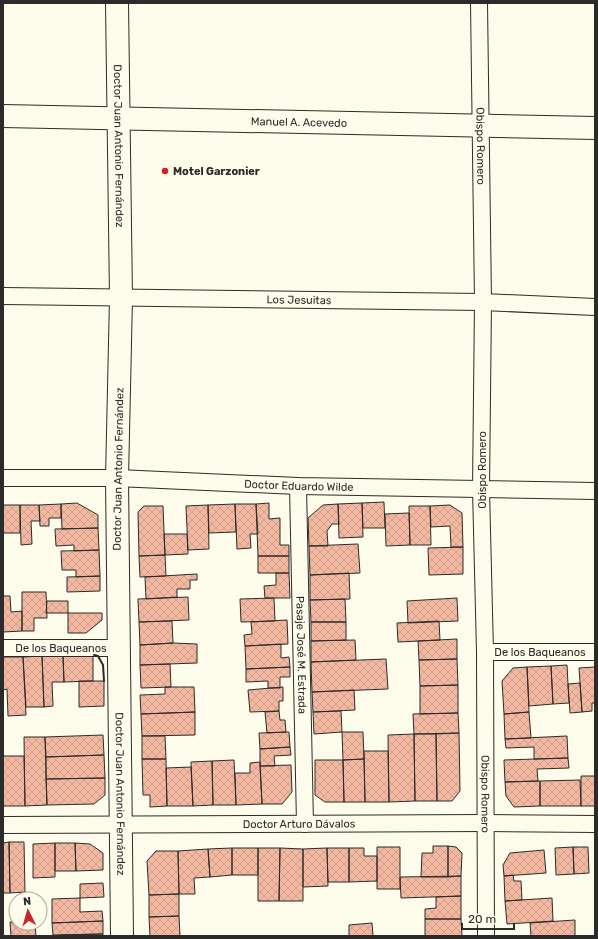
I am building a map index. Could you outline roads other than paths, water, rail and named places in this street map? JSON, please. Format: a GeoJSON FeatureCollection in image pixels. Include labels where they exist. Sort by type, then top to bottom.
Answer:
{"type":"FeatureCollection","features":[{"type":"Feature","properties":{"kind":"street","name":"Doctor Juan Antonio Fernández"},"geometry":{"type":"LineString","coordinates":[[117,3],[121,298],[117,478],[122,936]]}},
{"type":"Feature","properties":{"kind":"street","name":"Obispo Romero"},"geometry":{"type":"LineString","coordinates":[[479,3],[483,302],[481,489],[485,652],[486,936]]}},
{"type":"Feature","properties":{"kind":"street","name":"Manuel A. Acevedo"},"geometry":{"type":"LineString","coordinates":[[3,116],[595,128]]}},
{"type":"Feature","properties":{"kind":"street","name":"Los Jesuitas"},"geometry":{"type":"LineString","coordinates":[[3,296],[483,302],[595,306]]}},
{"type":"Feature","properties":{"kind":"street","name":"Doctor Eduardo Wilde"},"geometry":{"type":"LineString","coordinates":[[3,478],[117,478],[298,486],[595,491]]}},
{"type":"Feature","properties":{"kind":"street","name":"Pasaje José M. Estrada"},"geometry":{"type":"LineString","coordinates":[[298,486],[305,824]]}},
{"type":"Feature","properties":{"kind":"street","name":"De los Baqueanos"},"geometry":{"type":"LineString","coordinates":[[3,648],[118,648]]}},
{"type":"Feature","properties":{"kind":"street","name":"De los Baqueanos"},"geometry":{"type":"LineString","coordinates":[[485,652],[595,652]]}},
{"type":"Feature","properties":{"kind":"street","name":"Doctor Arturo Dávalos"},"geometry":{"type":"LineString","coordinates":[[3,824],[595,824]]}},
{"type":"Feature","properties":{"kind":"place","name":"Motel Garzonier"},"geometry":{"type":"Point","coordinates":[165,171]}}]}
